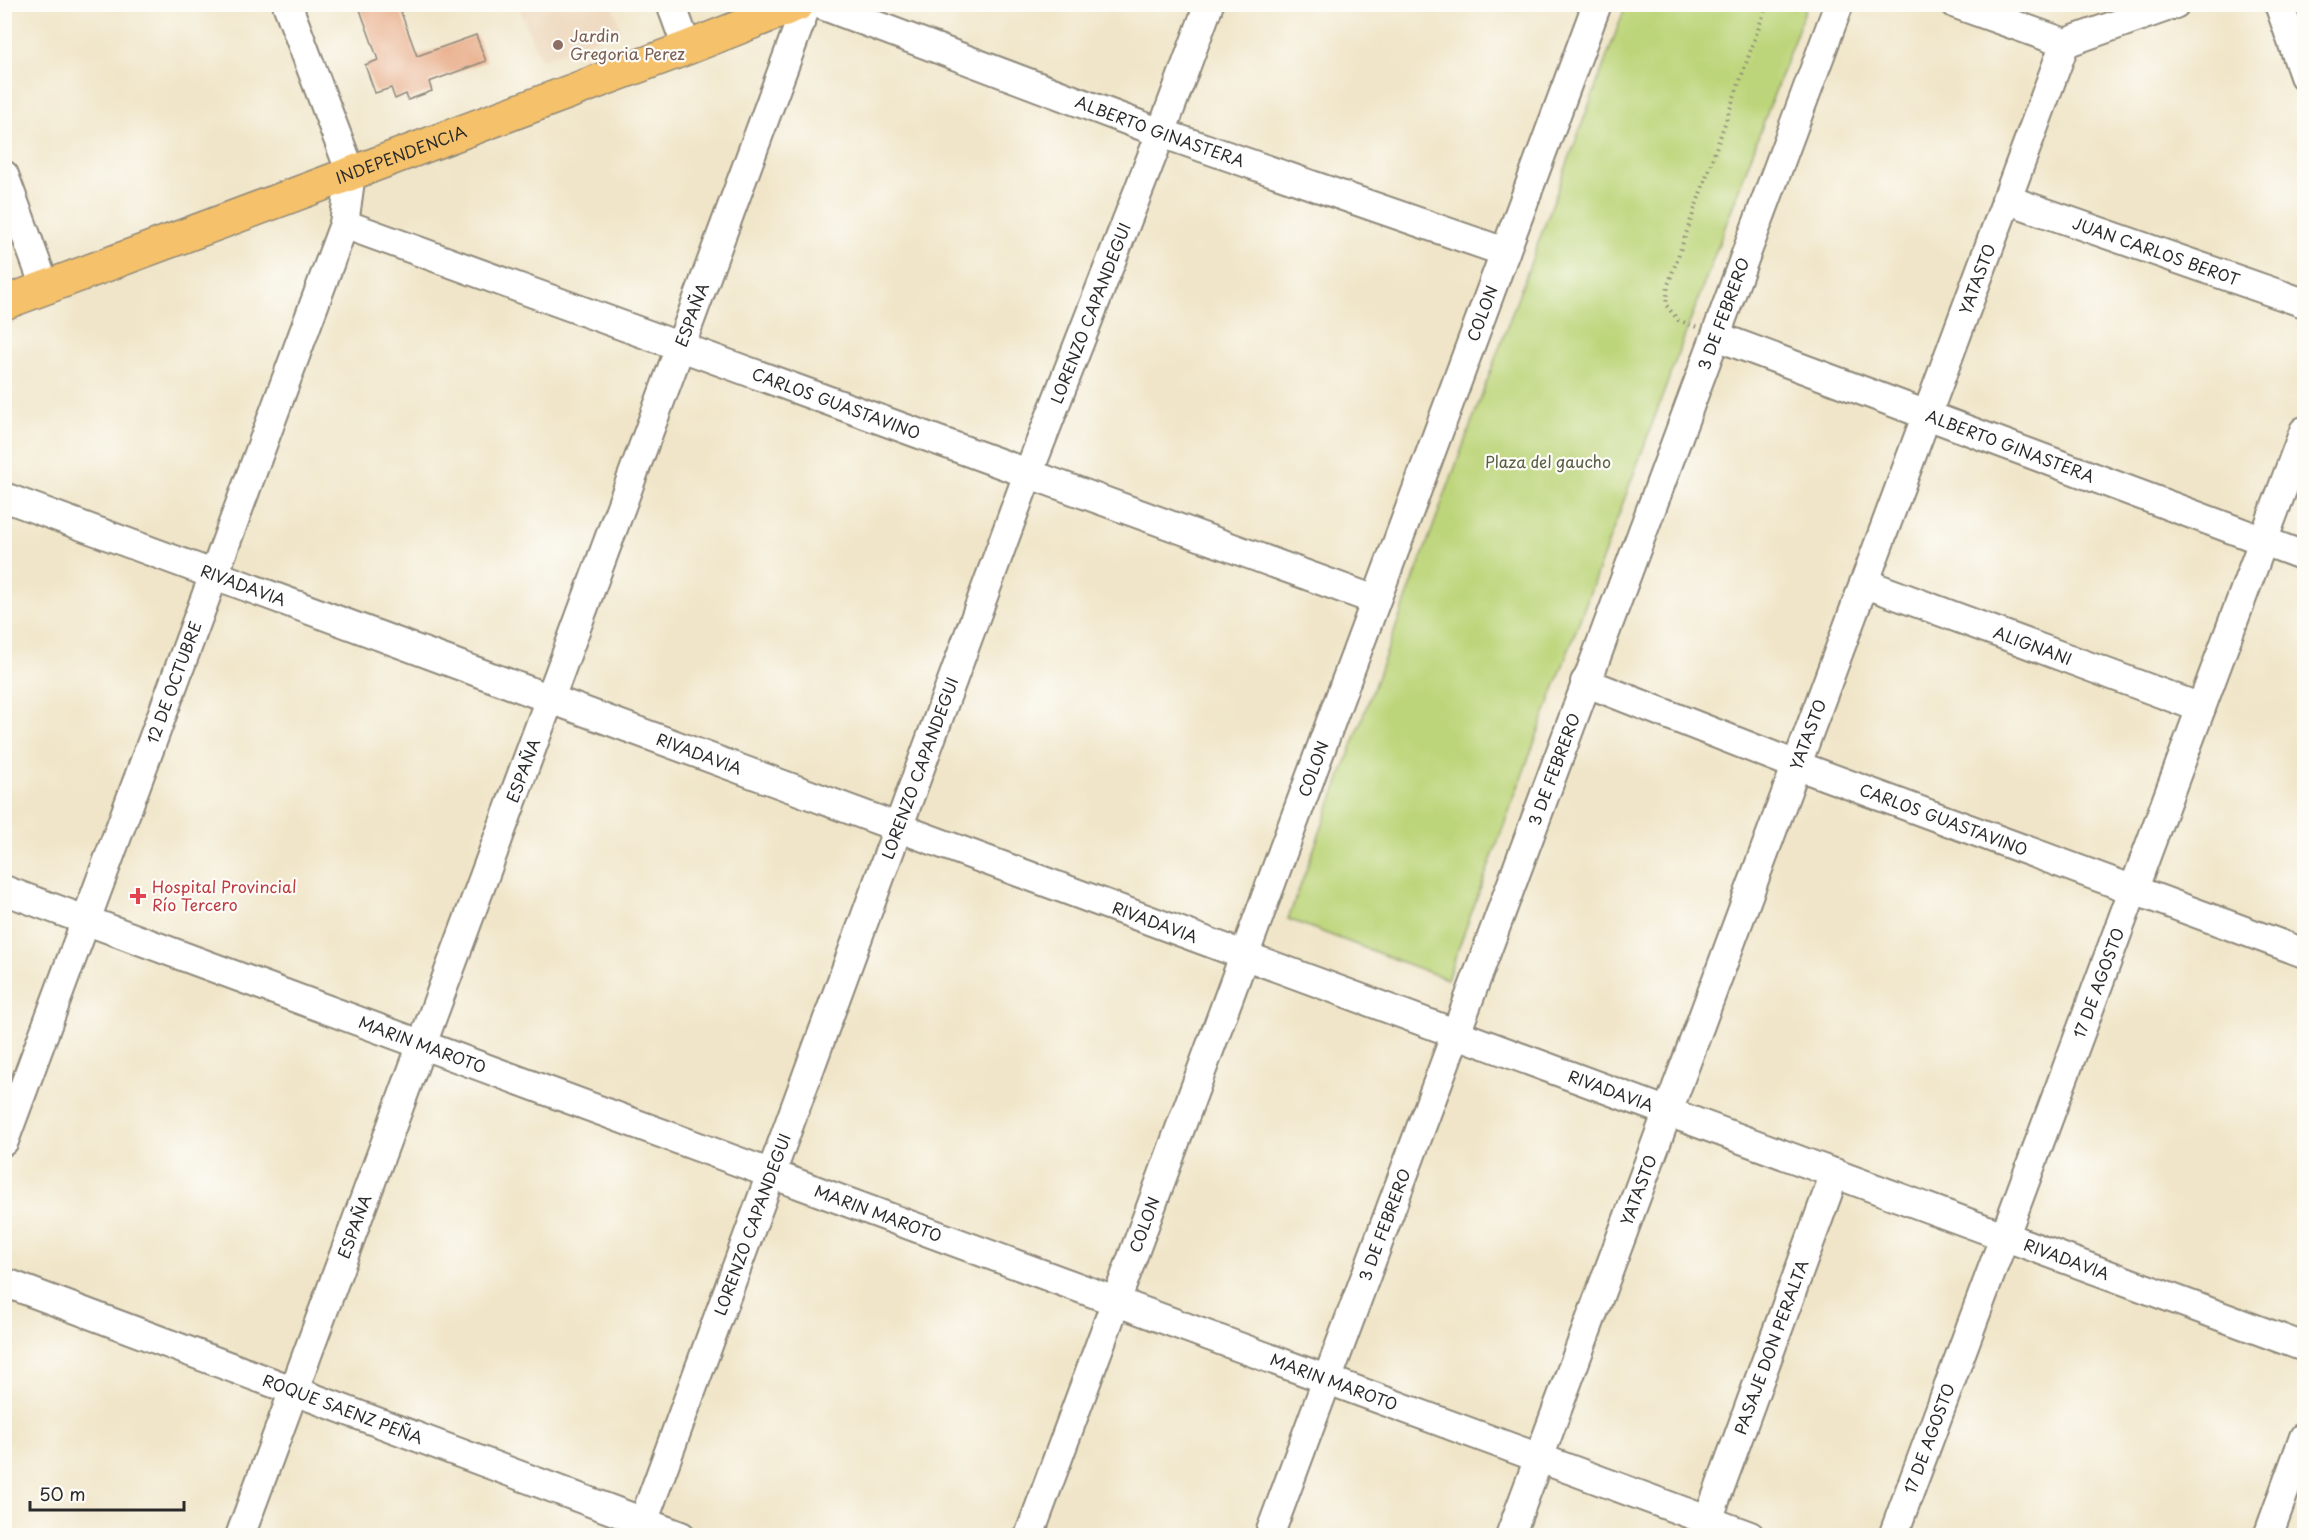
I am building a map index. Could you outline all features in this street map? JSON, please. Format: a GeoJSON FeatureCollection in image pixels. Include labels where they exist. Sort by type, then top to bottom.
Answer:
{"type":"FeatureCollection","features":[{"type":"Feature","properties":{"kind":"main road","name":"INDEPENDENCIA"},"geometry":{"type":"LineString","coordinates":[[4,303],[687,48],[798,4]]}},
{"type":"Feature","properties":{"kind":"street"},"geometry":{"type":"LineString","coordinates":[[287,4],[351,173],[344,224]]}},
{"type":"Feature","properties":{"kind":"street"},"geometry":{"type":"LineString","coordinates":[[671,4],[687,48]]}},
{"type":"Feature","properties":{"kind":"street","name":"ESPAÑA"},"geometry":{"type":"LineString","coordinates":[[240,1536],[807,4]]}},
{"type":"Feature","properties":{"kind":"street","name":"ALBERTO GINASTERA"},"geometry":{"type":"LineString","coordinates":[[819,4],[1161,133],[1505,252]]}},
{"type":"Feature","properties":{"kind":"street","name":"LORENZO CAPANDEGUI"},"geometry":{"type":"LineString","coordinates":[[641,1528],[1028,474],[1209,4]]}},
{"type":"Feature","properties":{"kind":"street","name":"COLON"},"geometry":{"type":"LineString","coordinates":[[1029,1536],[1597,4]]}},
{"type":"Feature","properties":{"kind":"street","name":"3 DE FEBRERO"},"geometry":{"type":"LineString","coordinates":[[1269,1536],[1839,4]]}},
{"type":"Feature","properties":{"kind":"street"},"geometry":{"type":"LineString","coordinates":[[1956,4],[2065,43],[2175,4]]}},
{"type":"Feature","properties":{"kind":"street"},"geometry":{"type":"LineString","coordinates":[[2279,4],[2304,76]]}},
{"type":"Feature","properties":{"kind":"street","name":"YATASTO"},"geometry":{"type":"LineString","coordinates":[[1510,1536],[2065,43]]}},
{"type":"Feature","properties":{"kind":"street"},"geometry":{"type":"LineString","coordinates":[[4,175],[45,287]]}},
{"type":"Feature","properties":{"kind":"street","name":"JUAN CARLOS BEROT"},"geometry":{"type":"LineString","coordinates":[[2007,199],[2304,303]]}},
{"type":"Feature","properties":{"kind":"street","name":"CARLOS GUASTAVINO"},"geometry":{"type":"LineString","coordinates":[[344,224],[1375,600]]}},
{"type":"Feature","properties":{"kind":"street","name":"12 DE OCTUBRE"},"geometry":{"type":"LineString","coordinates":[[4,1141],[344,224]]}},
{"type":"Feature","properties":{"kind":"street","name":"ALBERTO GINASTERA"},"geometry":{"type":"LineString","coordinates":[[1716,336],[2304,556]]}},
{"type":"Feature","properties":{"kind":"street","name":"17 DE AGOSTO"},"geometry":{"type":"LineString","coordinates":[[1893,1536],[2304,430]]}},
{"type":"Feature","properties":{"kind":"street","name":"RIVADAVIA"},"geometry":{"type":"LineString","coordinates":[[4,497],[2304,1347]]}},
{"type":"Feature","properties":{"kind":"street","name":"ALIGNANI"},"geometry":{"type":"LineString","coordinates":[[1864,582],[2201,708]]}},
{"type":"Feature","properties":{"kind":"street","name":"CARLOS GUASTAVINO"},"geometry":{"type":"LineString","coordinates":[[1585,682],[1796,765],[2304,954]]}},
{"type":"Feature","properties":{"kind":"street","name":"MARIN MAROTO"},"geometry":{"type":"LineString","coordinates":[[4,890],[1750,1536]]}},
{"type":"Feature","properties":{"kind":"street","name":"PASAJE DON PERALTA"},"geometry":{"type":"LineString","coordinates":[[1708,1520],[1835,1173]]}},
{"type":"Feature","properties":{"kind":"street","name":"ROQUE SAENZ PEÑA"},"geometry":{"type":"LineString","coordinates":[[4,1282],[293,1390],[641,1528],[681,1536]]}},
{"type":"Feature","properties":{"kind":"street"},"geometry":{"type":"LineString","coordinates":[[2268,1536],[2304,1437]]}},
{"type":"Feature","properties":{"kind":"path"},"geometry":{"type":"LineString","coordinates":[[1716,336],[1678,320],[1666,305],[1668,285],[1767,4]]}},
{"type":"Feature","properties":{"kind":"shaded area","name":"Jardin Gregoria Perez"},"geometry":{"type":"Polygon","coordinates":[[[518,5],[612,5],[621,30],[540,60],[518,5]]]}},
{"type":"Feature","properties":{"kind":"green space","name":"Plaza del gaucho"},"geometry":{"type":"Polygon","coordinates":[[[1626,5],[1807,5],[1447,979],[1288,919],[1626,5]]]}},
{"type":"Feature","properties":{"kind":"building"},"geometry":{"type":"Polygon","coordinates":[[[358,4],[398,4],[417,56],[476,35],[486,61],[429,82],[432,91],[408,100],[406,94],[395,99],[391,88],[375,93],[365,65],[378,60],[358,4]]]}},
{"type":"Feature","properties":{"kind":"place","name":"Jardin Gregoria Perez"},"geometry":{"type":"Point","coordinates":[558,45]}},
{"type":"Feature","properties":{"kind":"place","name":"Hospital Provincial Río Tercero"},"geometry":{"type":"Point","coordinates":[138,896]}}]}
